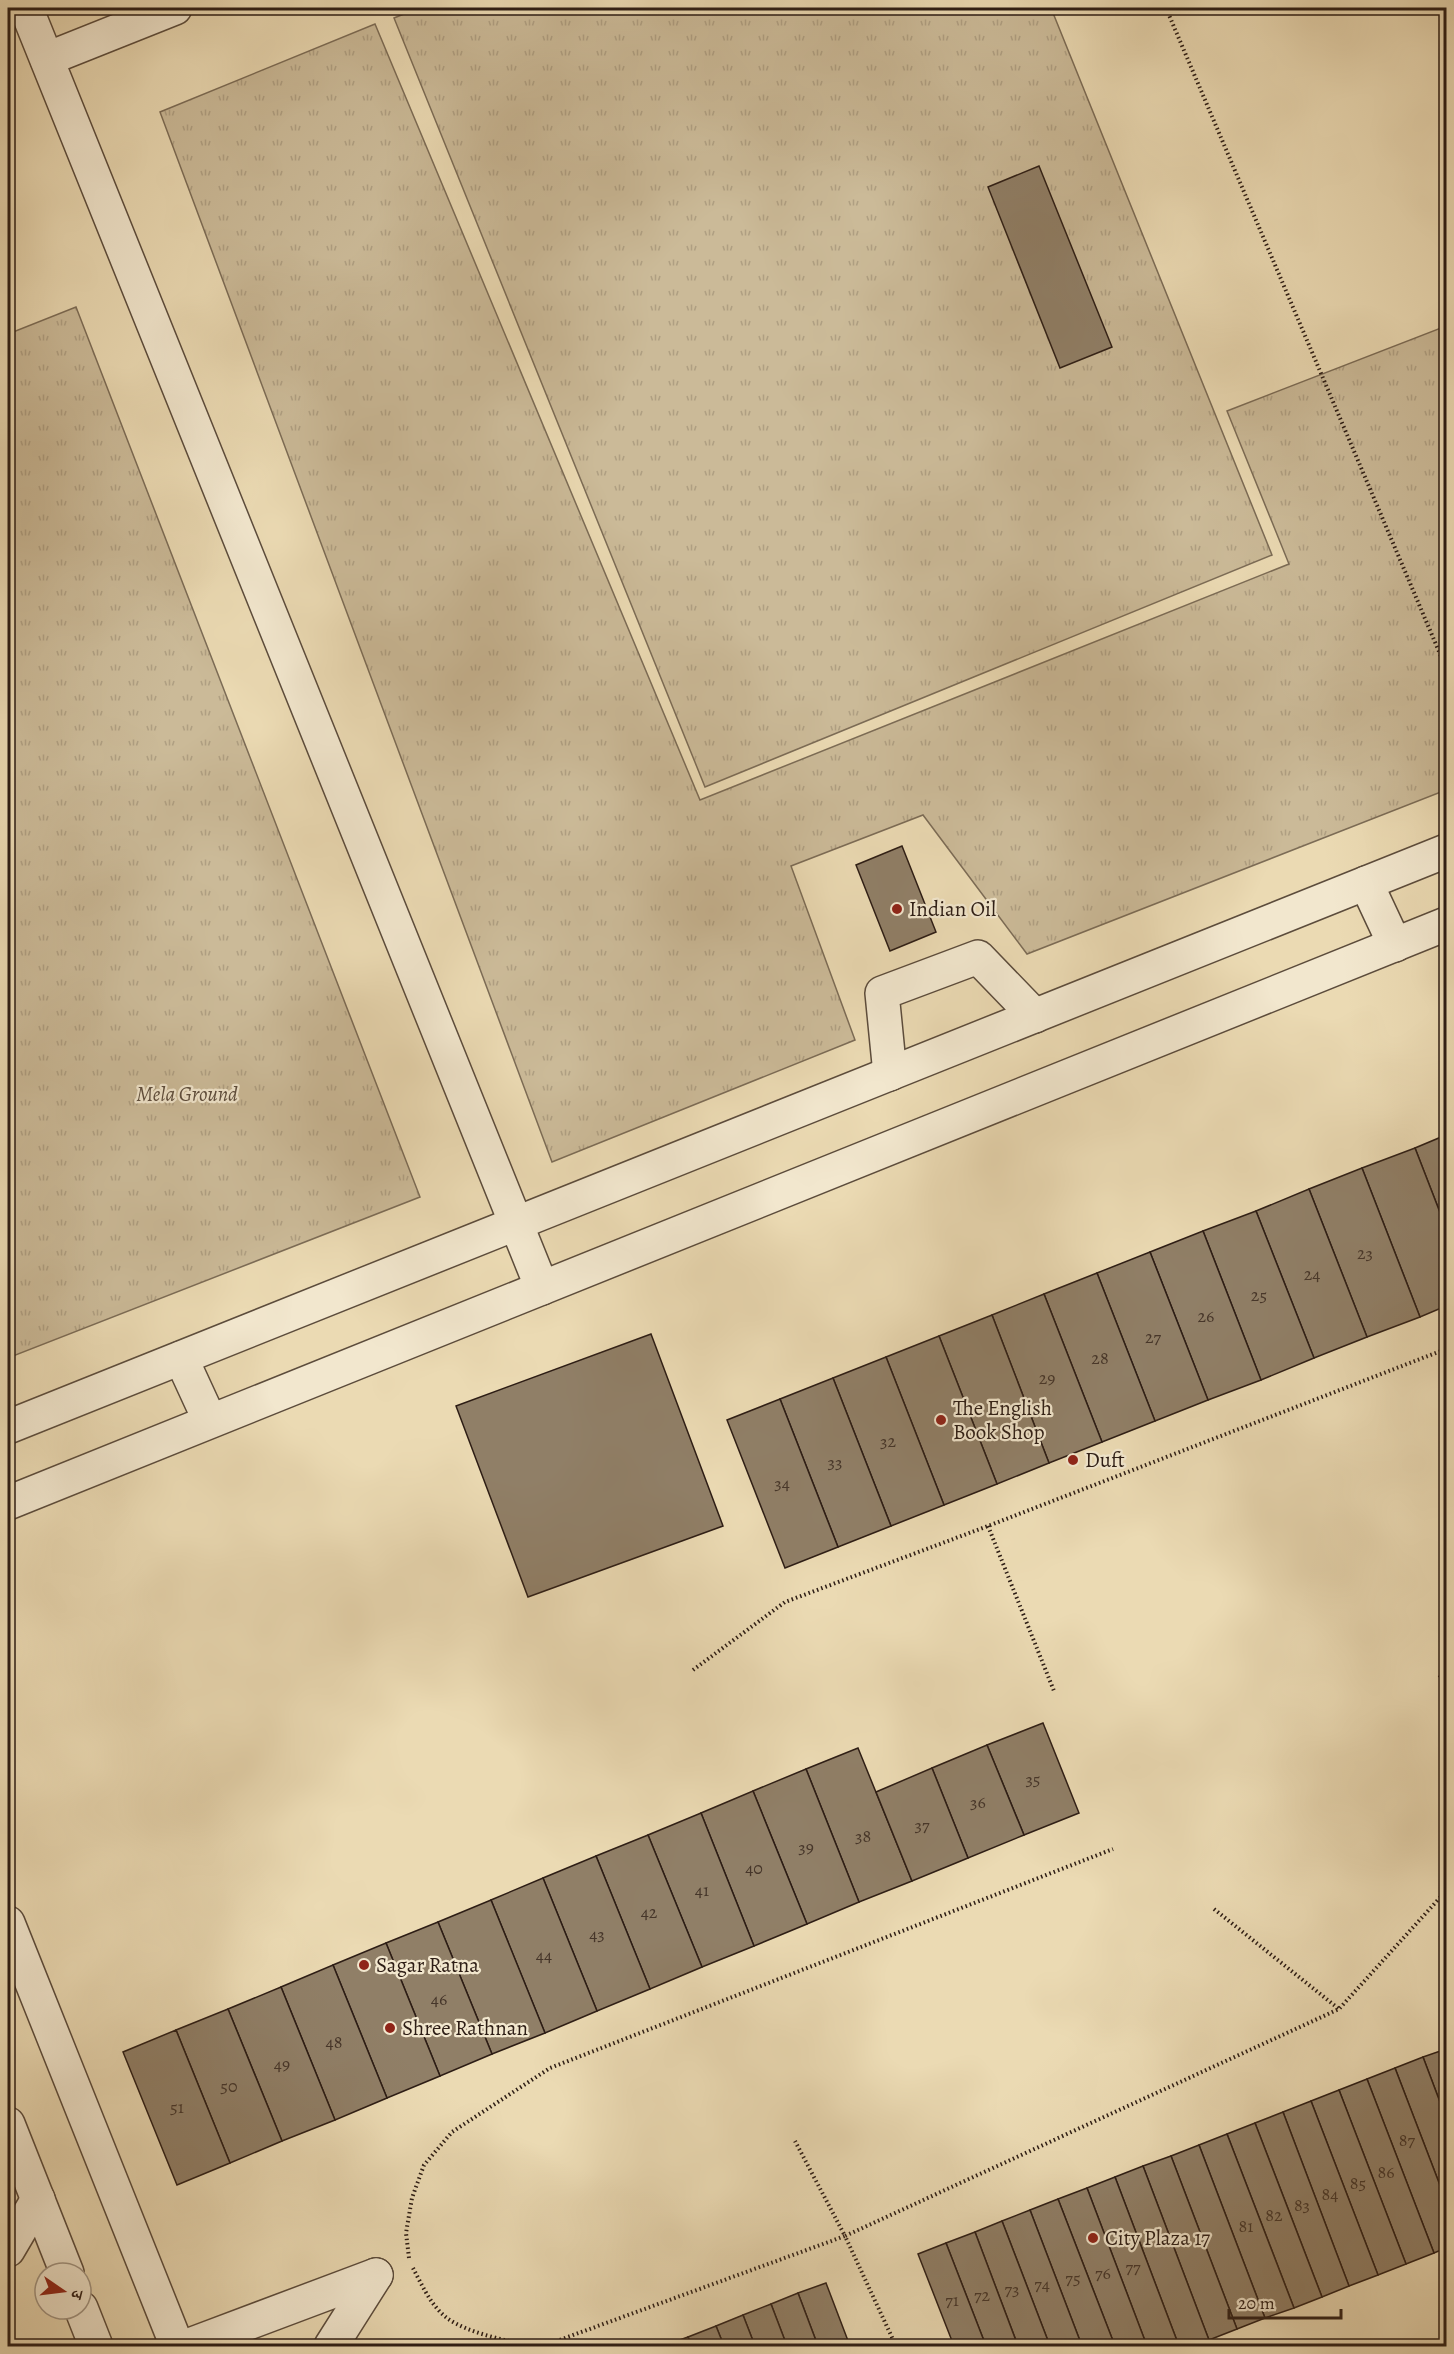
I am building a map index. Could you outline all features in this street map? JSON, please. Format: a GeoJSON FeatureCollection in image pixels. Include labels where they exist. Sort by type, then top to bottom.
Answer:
{"type":"FeatureCollection","features":[{"type":"Feature","properties":{"kind":"street"},"geometry":{"type":"LineString","coordinates":[[26,8],[542,1288]]}},
{"type":"Feature","properties":{"kind":"street"},"geometry":{"type":"LineString","coordinates":[[47,59],[175,8]]}},
{"type":"Feature","properties":{"kind":"street"},"geometry":{"type":"LineString","coordinates":[[8,1427],[1446,851]]}},
{"type":"Feature","properties":{"kind":"street"},"geometry":{"type":"LineString","coordinates":[[1366,883],[1395,945]]}},
{"type":"Feature","properties":{"kind":"street"},"geometry":{"type":"LineString","coordinates":[[8,1503],[1446,924]]}},
{"type":"Feature","properties":{"kind":"street"},"geometry":{"type":"LineString","coordinates":[[890,1074],[882,993],[978,957],[1035,1016]]}},
{"type":"Feature","properties":{"kind":"street"},"geometry":{"type":"LineString","coordinates":[[181,1358],[210,1421]]}},
{"type":"Feature","properties":{"kind":"street"},"geometry":{"type":"LineString","coordinates":[[8,1923],[177,2346]]}},
{"type":"Feature","properties":{"kind":"street"},"geometry":{"type":"LineString","coordinates":[[8,2124],[62,2261]]}},
{"type":"Feature","properties":{"kind":"street"},"geometry":{"type":"LineString","coordinates":[[8,2250],[38,2199]]}},
{"type":"Feature","properties":{"kind":"street"},"geometry":{"type":"LineString","coordinates":[[187,2346],[376,2275],[331,2346]]}},
{"type":"Feature","properties":{"kind":"street"},"geometry":{"type":"LineString","coordinates":[[86,2321],[96,2346]]}},
{"type":"Feature","properties":{"kind":"path"},"geometry":{"type":"LineString","coordinates":[[1166,8],[1446,668]]}},
{"type":"Feature","properties":{"kind":"path"},"geometry":{"type":"LineString","coordinates":[[693,1670],[784,1602],[988,1526],[1446,1349]]}},
{"type":"Feature","properties":{"kind":"path"},"geometry":{"type":"LineString","coordinates":[[988,1526],[1054,1691]]}},
{"type":"Feature","properties":{"kind":"path"},"geometry":{"type":"LineString","coordinates":[[1439,1675],[1446,1680]]}},
{"type":"Feature","properties":{"kind":"path"},"geometry":{"type":"LineString","coordinates":[[532,2346],[498,2339],[448,2319],[430,2299],[410,2262],[406,2234],[412,2198],[423,2165],[452,2132],[550,2068],[1113,1848]]}},
{"type":"Feature","properties":{"kind":"path"},"geometry":{"type":"LineString","coordinates":[[543,2346],[845,2236],[1339,2009],[1446,1891]]}},
{"type":"Feature","properties":{"kind":"path"},"geometry":{"type":"LineString","coordinates":[[1214,1910],[1339,2009]]}},
{"type":"Feature","properties":{"kind":"path"},"geometry":{"type":"LineString","coordinates":[[795,2141],[845,2236],[896,2346]]}},
{"type":"Feature","properties":{"kind":"green space"},"geometry":{"type":"Polygon","coordinates":[[[419,8],[1051,8],[1272,555],[705,787],[394,18],[419,8]]]}},
{"type":"Feature","properties":{"kind":"green space"},"geometry":{"type":"Polygon","coordinates":[[[375,24],[700,800],[1289,564],[1227,411],[1446,326],[1446,790],[1027,954],[923,815],[791,866],[855,1040],[552,1162],[160,112],[375,24]]]}},
{"type":"Feature","properties":{"kind":"green space","name":"Mela Ground"},"geometry":{"type":"Polygon","coordinates":[[[76,307],[420,1197],[8,1358],[8,334],[76,307]]]}},
{"type":"Feature","properties":{"kind":"building"},"geometry":{"type":"Polygon","coordinates":[[[1039,166],[1112,347],[1060,368],[988,187],[1039,166]]]}},
{"type":"Feature","properties":{"kind":"building"},"geometry":{"type":"Polygon","coordinates":[[[902,846],[936,932],[890,951],[856,865],[902,846]]]}},
{"type":"Feature","properties":{"kind":"building"},"geometry":{"type":"Polygon","coordinates":[[[1446,1135],[1446,1228],[1415,1148],[1446,1135]]]}},
{"type":"Feature","properties":{"kind":"building"},"geometry":{"type":"Polygon","coordinates":[[[1415,1148],[1446,1228],[1446,1306],[1420,1317],[1362,1168],[1415,1148]]]}},
{"type":"Feature","properties":{"kind":"building"},"geometry":{"type":"Polygon","coordinates":[[[1362,1168],[1420,1317],[1367,1337],[1309,1189],[1362,1168]]]}},
{"type":"Feature","properties":{"kind":"building"},"geometry":{"type":"Polygon","coordinates":[[[1309,1189],[1367,1337],[1314,1358],[1256,1211],[1309,1189]]]}},
{"type":"Feature","properties":{"kind":"building"},"geometry":{"type":"Polygon","coordinates":[[[1256,1211],[1314,1358],[1261,1380],[1203,1231],[1256,1211]]]}},
{"type":"Feature","properties":{"kind":"building"},"geometry":{"type":"Polygon","coordinates":[[[1203,1231],[1261,1380],[1208,1400],[1150,1252],[1203,1231]]]}},
{"type":"Feature","properties":{"kind":"building"},"geometry":{"type":"Polygon","coordinates":[[[1150,1252],[1208,1400],[1155,1421],[1097,1273],[1150,1252]]]}},
{"type":"Feature","properties":{"kind":"building"},"geometry":{"type":"Polygon","coordinates":[[[1097,1273],[1155,1421],[1102,1442],[1044,1294],[1097,1273]]]}},
{"type":"Feature","properties":{"kind":"building"},"geometry":{"type":"Polygon","coordinates":[[[1044,1294],[1102,1442],[1049,1463],[992,1315],[1044,1294]]]}},
{"type":"Feature","properties":{"kind":"building"},"geometry":{"type":"Polygon","coordinates":[[[992,1315],[1049,1463],[997,1484],[939,1336],[992,1315]]]}},
{"type":"Feature","properties":{"kind":"building"},"geometry":{"type":"Polygon","coordinates":[[[651,1334],[723,1526],[528,1597],[456,1406],[651,1334]]]}},
{"type":"Feature","properties":{"kind":"building","name":"The English Book Shop"},"geometry":{"type":"Polygon","coordinates":[[[939,1336],[997,1484],[944,1505],[886,1357],[939,1336]]]}},
{"type":"Feature","properties":{"kind":"building"},"geometry":{"type":"Polygon","coordinates":[[[886,1357],[944,1505],[891,1526],[833,1378],[886,1357]]]}},
{"type":"Feature","properties":{"kind":"building"},"geometry":{"type":"Polygon","coordinates":[[[833,1378],[891,1526],[838,1547],[780,1399],[833,1378]]]}},
{"type":"Feature","properties":{"kind":"building"},"geometry":{"type":"Polygon","coordinates":[[[780,1399],[838,1547],[785,1568],[727,1420],[780,1399]]]}},
{"type":"Feature","properties":{"kind":"building"},"geometry":{"type":"Polygon","coordinates":[[[1043,1723],[1079,1813],[1024,1835],[987,1745],[1043,1723]]]}},
{"type":"Feature","properties":{"kind":"building"},"geometry":{"type":"Polygon","coordinates":[[[987,1745],[1024,1835],[968,1858],[932,1768],[987,1745]]]}},
{"type":"Feature","properties":{"kind":"building"},"geometry":{"type":"Polygon","coordinates":[[[858,1748],[912,1881],[859,1902],[806,1769],[858,1748]]]}},
{"type":"Feature","properties":{"kind":"building"},"geometry":{"type":"Polygon","coordinates":[[[932,1768],[968,1858],[912,1881],[876,1792],[932,1768]]]}},
{"type":"Feature","properties":{"kind":"building"},"geometry":{"type":"Polygon","coordinates":[[[806,1769],[859,1902],[807,1924],[753,1791],[806,1769]]]}},
{"type":"Feature","properties":{"kind":"building"},"geometry":{"type":"Polygon","coordinates":[[[753,1791],[807,1924],[754,1946],[701,1813],[753,1791]]]}},
{"type":"Feature","properties":{"kind":"building"},"geometry":{"type":"Polygon","coordinates":[[[701,1813],[754,1946],[702,1967],[648,1835],[701,1813]]]}},
{"type":"Feature","properties":{"kind":"building"},"geometry":{"type":"Polygon","coordinates":[[[648,1835],[702,1967],[650,1989],[596,1856],[648,1835]]]}},
{"type":"Feature","properties":{"kind":"building"},"geometry":{"type":"Polygon","coordinates":[[[596,1856],[650,1989],[597,2011],[543,1878],[596,1856]]]}},
{"type":"Feature","properties":{"kind":"building"},"geometry":{"type":"Polygon","coordinates":[[[543,1878],[597,2011],[545,2033],[491,1900],[543,1878]]]}},
{"type":"Feature","properties":{"kind":"building"},"geometry":{"type":"Polygon","coordinates":[[[491,1900],[545,2033],[492,2054],[438,1922],[491,1900]]]}},
{"type":"Feature","properties":{"kind":"building"},"geometry":{"type":"Polygon","coordinates":[[[438,1922],[492,2054],[440,2076],[386,1943],[438,1922]]]}},
{"type":"Feature","properties":{"kind":"building"},"geometry":{"type":"Polygon","coordinates":[[[386,1943],[440,2076],[387,2098],[333,1965],[386,1943]]]}},
{"type":"Feature","properties":{"kind":"building"},"geometry":{"type":"Polygon","coordinates":[[[333,1965],[387,2098],[335,2120],[281,1987],[333,1965]]]}},
{"type":"Feature","properties":{"kind":"building"},"geometry":{"type":"Polygon","coordinates":[[[281,1987],[335,2120],[282,2141],[228,2009],[281,1987]]]}},
{"type":"Feature","properties":{"kind":"building"},"geometry":{"type":"Polygon","coordinates":[[[228,2009],[282,2141],[230,2163],[176,2030],[228,2009]]]}},
{"type":"Feature","properties":{"kind":"building"},"geometry":{"type":"Polygon","coordinates":[[[176,2030],[230,2163],[177,2185],[123,2052],[176,2030]]]}},
{"type":"Feature","properties":{"kind":"building"},"geometry":{"type":"Polygon","coordinates":[[[1446,2049],[1446,2118],[1423,2057],[1446,2049]]]}},
{"type":"Feature","properties":{"kind":"building"},"geometry":{"type":"Polygon","coordinates":[[[1423,2057],[1446,2118],[1446,2201],[1395,2068],[1423,2057]]]}},
{"type":"Feature","properties":{"kind":"building"},"geometry":{"type":"Polygon","coordinates":[[[1395,2068],[1446,2201],[1446,2248],[1434,2253],[1367,2079],[1395,2068]]]}},
{"type":"Feature","properties":{"kind":"building"},"geometry":{"type":"Polygon","coordinates":[[[1367,2079],[1434,2253],[1406,2264],[1339,2090],[1367,2079]]]}},
{"type":"Feature","properties":{"kind":"building"},"geometry":{"type":"Polygon","coordinates":[[[1339,2090],[1406,2264],[1378,2275],[1311,2101],[1339,2090]]]}},
{"type":"Feature","properties":{"kind":"building"},"geometry":{"type":"Polygon","coordinates":[[[1311,2101],[1378,2275],[1349,2286],[1283,2112],[1311,2101]]]}},
{"type":"Feature","properties":{"kind":"building"},"geometry":{"type":"Polygon","coordinates":[[[1283,2112],[1349,2286],[1322,2297],[1255,2123],[1283,2112]]]}},
{"type":"Feature","properties":{"kind":"building"},"geometry":{"type":"Polygon","coordinates":[[[1255,2123],[1322,2297],[1294,2308],[1227,2134],[1255,2123]]]}},
{"type":"Feature","properties":{"kind":"building"},"geometry":{"type":"Polygon","coordinates":[[[1227,2134],[1294,2308],[1265,2318],[1199,2145],[1227,2134]]]}},
{"type":"Feature","properties":{"kind":"building"},"geometry":{"type":"Polygon","coordinates":[[[1199,2145],[1265,2318],[1237,2329],[1171,2156],[1199,2145]]]}},
{"type":"Feature","properties":{"kind":"building"},"geometry":{"type":"Polygon","coordinates":[[[1171,2156],[1237,2329],[1209,2340],[1143,2166],[1171,2156]]]}},
{"type":"Feature","properties":{"kind":"building"},"geometry":{"type":"Polygon","coordinates":[[[1143,2166],[1209,2340],[1193,2346],[1179,2346],[1115,2177],[1143,2166]]]}},
{"type":"Feature","properties":{"kind":"building"},"geometry":{"type":"Polygon","coordinates":[[[1115,2177],[1179,2346],[1147,2346],[1087,2188],[1115,2177]]]}},
{"type":"Feature","properties":{"kind":"building"},"geometry":{"type":"Polygon","coordinates":[[[1087,2188],[1147,2346],[1115,2346],[1058,2199],[1087,2188]]]}},
{"type":"Feature","properties":{"kind":"building"},"geometry":{"type":"Polygon","coordinates":[[[1058,2199],[1115,2346],[1082,2346],[1030,2210],[1058,2199]]]}},
{"type":"Feature","properties":{"kind":"building"},"geometry":{"type":"Polygon","coordinates":[[[1030,2210],[1082,2346],[1050,2346],[1002,2221],[1030,2210]]]}},
{"type":"Feature","properties":{"kind":"building"},"geometry":{"type":"Polygon","coordinates":[[[1002,2221],[1050,2346],[1018,2346],[975,2232],[1002,2221]]]}},
{"type":"Feature","properties":{"kind":"building"},"geometry":{"type":"Polygon","coordinates":[[[975,2232],[1018,2346],[986,2346],[946,2243],[975,2232]]]}},
{"type":"Feature","properties":{"kind":"building"},"geometry":{"type":"Polygon","coordinates":[[[946,2243],[986,2346],[954,2346],[918,2254],[946,2243]]]}},
{"type":"Feature","properties":{"kind":"building"},"geometry":{"type":"Polygon","coordinates":[[[826,2283],[850,2346],[818,2346],[798,2293],[826,2283]]]}},
{"type":"Feature","properties":{"kind":"building"},"geometry":{"type":"Polygon","coordinates":[[[798,2293],[818,2346],[787,2346],[771,2304],[798,2293]]]}},
{"type":"Feature","properties":{"kind":"building"},"geometry":{"type":"Polygon","coordinates":[[[771,2304],[787,2346],[755,2346],[743,2315],[771,2304]]]}},
{"type":"Feature","properties":{"kind":"building"},"geometry":{"type":"Polygon","coordinates":[[[743,2315],[755,2346],[724,2346],[716,2326],[743,2315]]]}},
{"type":"Feature","properties":{"kind":"building"},"geometry":{"type":"Polygon","coordinates":[[[716,2326],[724,2346],[692,2346],[688,2337],[716,2326]]]}},
{"type":"Feature","properties":{"kind":"building"},"geometry":{"type":"Polygon","coordinates":[[[688,2337],[692,2346],[663,2346],[688,2337]]]}},
{"type":"Feature","properties":{"kind":"place","name":"Indian Oil"},"geometry":{"type":"Point","coordinates":[897,909]}},
{"type":"Feature","properties":{"kind":"place","name":"The English Book Shop"},"geometry":{"type":"Point","coordinates":[941,1420]}},
{"type":"Feature","properties":{"kind":"place","name":"Duft"},"geometry":{"type":"Point","coordinates":[1073,1460]}},
{"type":"Feature","properties":{"kind":"place","name":"Sagar Ratna"},"geometry":{"type":"Point","coordinates":[364,1965]}},
{"type":"Feature","properties":{"kind":"place","name":"Shree Rathnan"},"geometry":{"type":"Point","coordinates":[390,2028]}},
{"type":"Feature","properties":{"kind":"place","name":"City Plaza 17"},"geometry":{"type":"Point","coordinates":[1093,2238]}}]}
